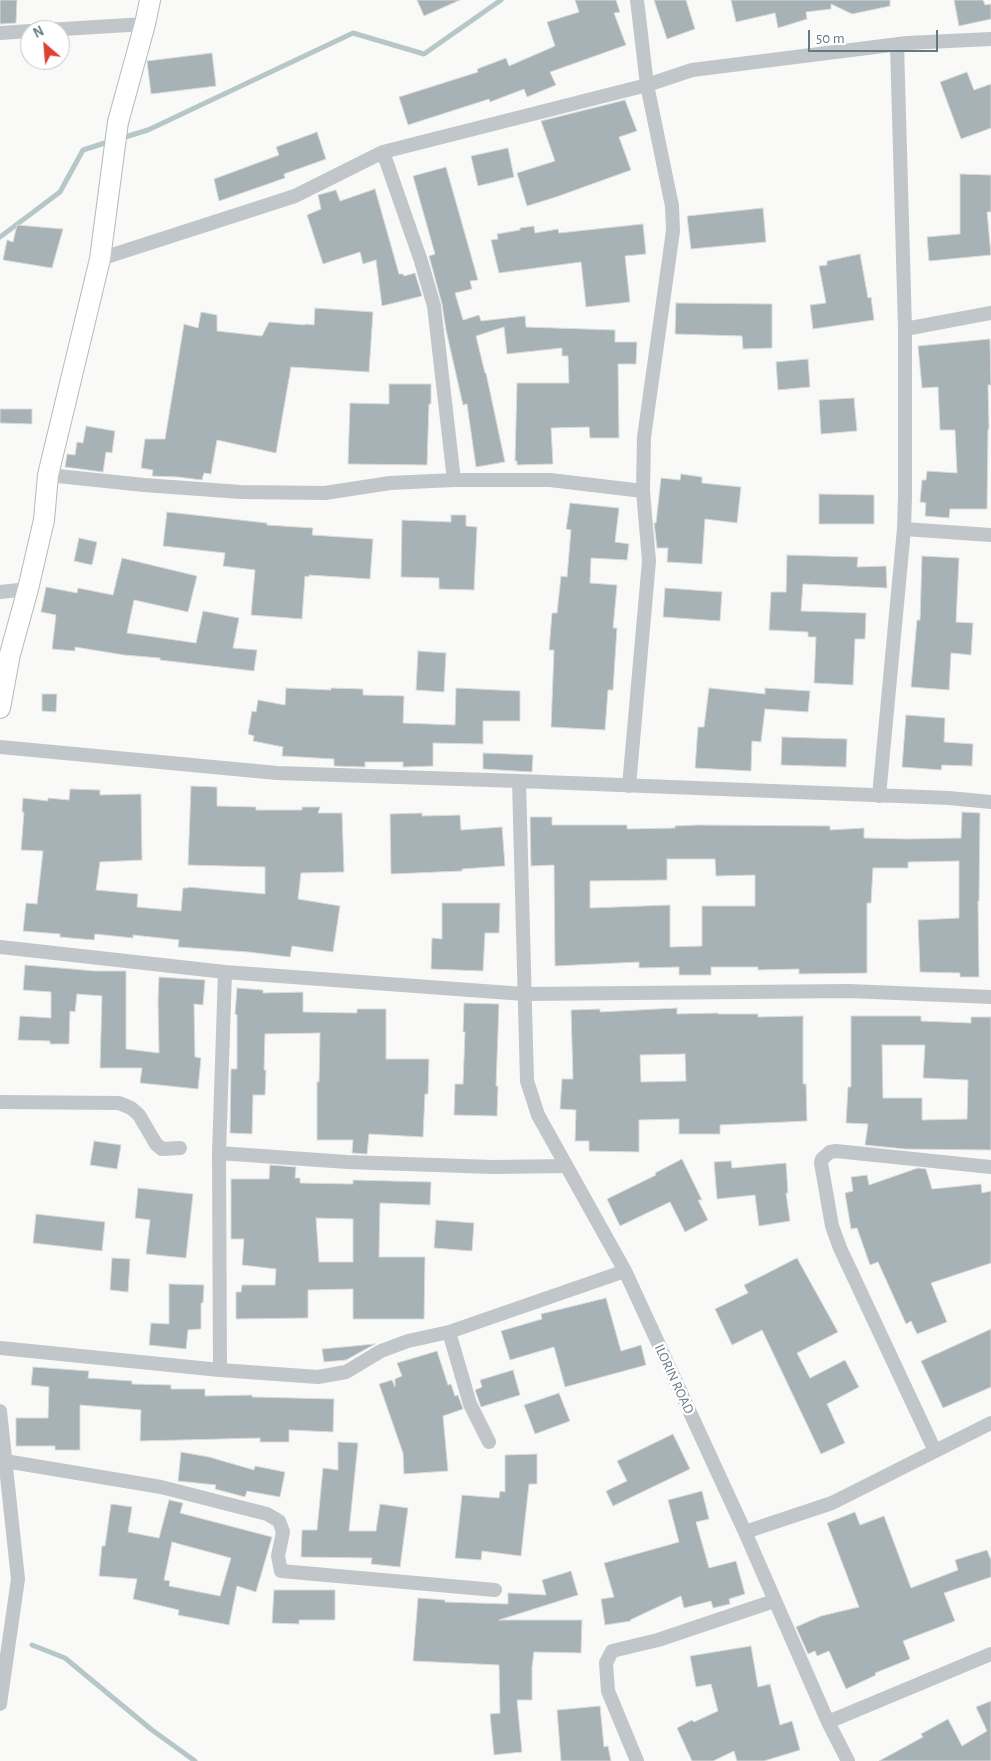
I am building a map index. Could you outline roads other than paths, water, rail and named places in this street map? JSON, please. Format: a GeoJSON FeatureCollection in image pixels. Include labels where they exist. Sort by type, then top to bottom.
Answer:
{"type":"FeatureCollection","features":[{"type":"Feature","properties":{"kind":"main road"},"geometry":{"type":"LineString","coordinates":[[0,708],[10,654],[44,520],[48,475],[100,259],[118,122],[150,0]]}},
{"type":"Feature","properties":{"kind":"street"},"geometry":{"type":"LineString","coordinates":[[629,786],[649,561],[643,491],[644,437],[673,231],[672,206],[647,84],[637,0]]}},
{"type":"Feature","properties":{"kind":"street"},"geometry":{"type":"LineString","coordinates":[[70,29],[145,24]]}},
{"type":"Feature","properties":{"kind":"street"},"geometry":{"type":"LineString","coordinates":[[0,33],[20,32]]}},
{"type":"Feature","properties":{"kind":"street"},"geometry":{"type":"LineString","coordinates":[[100,259],[295,196],[383,152],[647,84],[692,70],[897,44],[991,39]]}},
{"type":"Feature","properties":{"kind":"street"},"geometry":{"type":"LineString","coordinates":[[879,796],[904,529],[905,329],[897,44]]}},
{"type":"Feature","properties":{"kind":"street"},"geometry":{"type":"LineString","coordinates":[[383,152],[422,261],[434,306],[454,480]]}},
{"type":"Feature","properties":{"kind":"street"},"geometry":{"type":"LineString","coordinates":[[905,329],[991,313]]}},
{"type":"Feature","properties":{"kind":"street"},"geometry":{"type":"LineString","coordinates":[[48,475],[144,485],[241,492],[324,493],[390,483],[454,480],[550,480],[643,491]]}},
{"type":"Feature","properties":{"kind":"street"},"geometry":{"type":"LineString","coordinates":[[904,529],[991,535]]}},
{"type":"Feature","properties":{"kind":"street"},"geometry":{"type":"LineString","coordinates":[[0,592],[28,589]]}},
{"type":"Feature","properties":{"kind":"street"},"geometry":{"type":"LineString","coordinates":[[0,747],[277,773],[949,798],[991,802]]}},
{"type":"Feature","properties":{"kind":"street","name":"ILORIN ROAD"},"geometry":{"type":"LineString","coordinates":[[519,781],[527,1081],[538,1115],[625,1271],[745,1532],[828,1722],[848,1761]]}},
{"type":"Feature","properties":{"kind":"street"},"geometry":{"type":"LineString","coordinates":[[0,947],[225,972],[524,994],[849,991],[991,997]]}},
{"type":"Feature","properties":{"kind":"street"},"geometry":{"type":"LineString","coordinates":[[220,1370],[219,1153],[225,972]]}},
{"type":"Feature","properties":{"kind":"street"},"geometry":{"type":"LineString","coordinates":[[0,1102],[119,1102],[131,1108],[139,1115],[156,1144],[162,1149],[180,1148]]}},
{"type":"Feature","properties":{"kind":"street"},"geometry":{"type":"LineString","coordinates":[[935,1452],[840,1248],[832,1226],[821,1163],[822,1159],[830,1152],[836,1151],[991,1167]]}},
{"type":"Feature","properties":{"kind":"street"},"geometry":{"type":"LineString","coordinates":[[219,1153],[347,1162],[493,1167],[566,1166]]}},
{"type":"Feature","properties":{"kind":"street"},"geometry":{"type":"LineString","coordinates":[[0,1348],[220,1370],[318,1377],[346,1372],[381,1351],[408,1341],[450,1332],[625,1271]]}},
{"type":"Feature","properties":{"kind":"street"},"geometry":{"type":"LineString","coordinates":[[450,1332],[470,1404],[489,1442]]}},
{"type":"Feature","properties":{"kind":"street"},"geometry":{"type":"LineString","coordinates":[[0,1410],[18,1579],[0,1704]]}},
{"type":"Feature","properties":{"kind":"street"},"geometry":{"type":"LineString","coordinates":[[745,1532],[832,1503],[991,1423]]}},
{"type":"Feature","properties":{"kind":"street"},"geometry":{"type":"LineString","coordinates":[[5,1461],[161,1487],[267,1514],[279,1521],[284,1532],[278,1556],[281,1571],[494,1590]]}},
{"type":"Feature","properties":{"kind":"street"},"geometry":{"type":"LineString","coordinates":[[637,1761],[608,1691],[606,1663],[612,1652],[658,1640],[774,1601]]}},
{"type":"Feature","properties":{"kind":"street"},"geometry":{"type":"LineString","coordinates":[[828,1722],[991,1654]]}},
{"type":"Feature","properties":{"kind":"waterway"},"geometry":{"type":"LineString","coordinates":[[122,138],[148,130],[353,33],[424,54],[501,0]]}},
{"type":"Feature","properties":{"kind":"waterway"},"geometry":{"type":"LineString","coordinates":[[0,237],[60,192],[83,150],[111,141]]}},
{"type":"Feature","properties":{"kind":"waterway"},"geometry":{"type":"LineString","coordinates":[[32,1645],[65,1658],[152,1730],[195,1761]]}}]}
